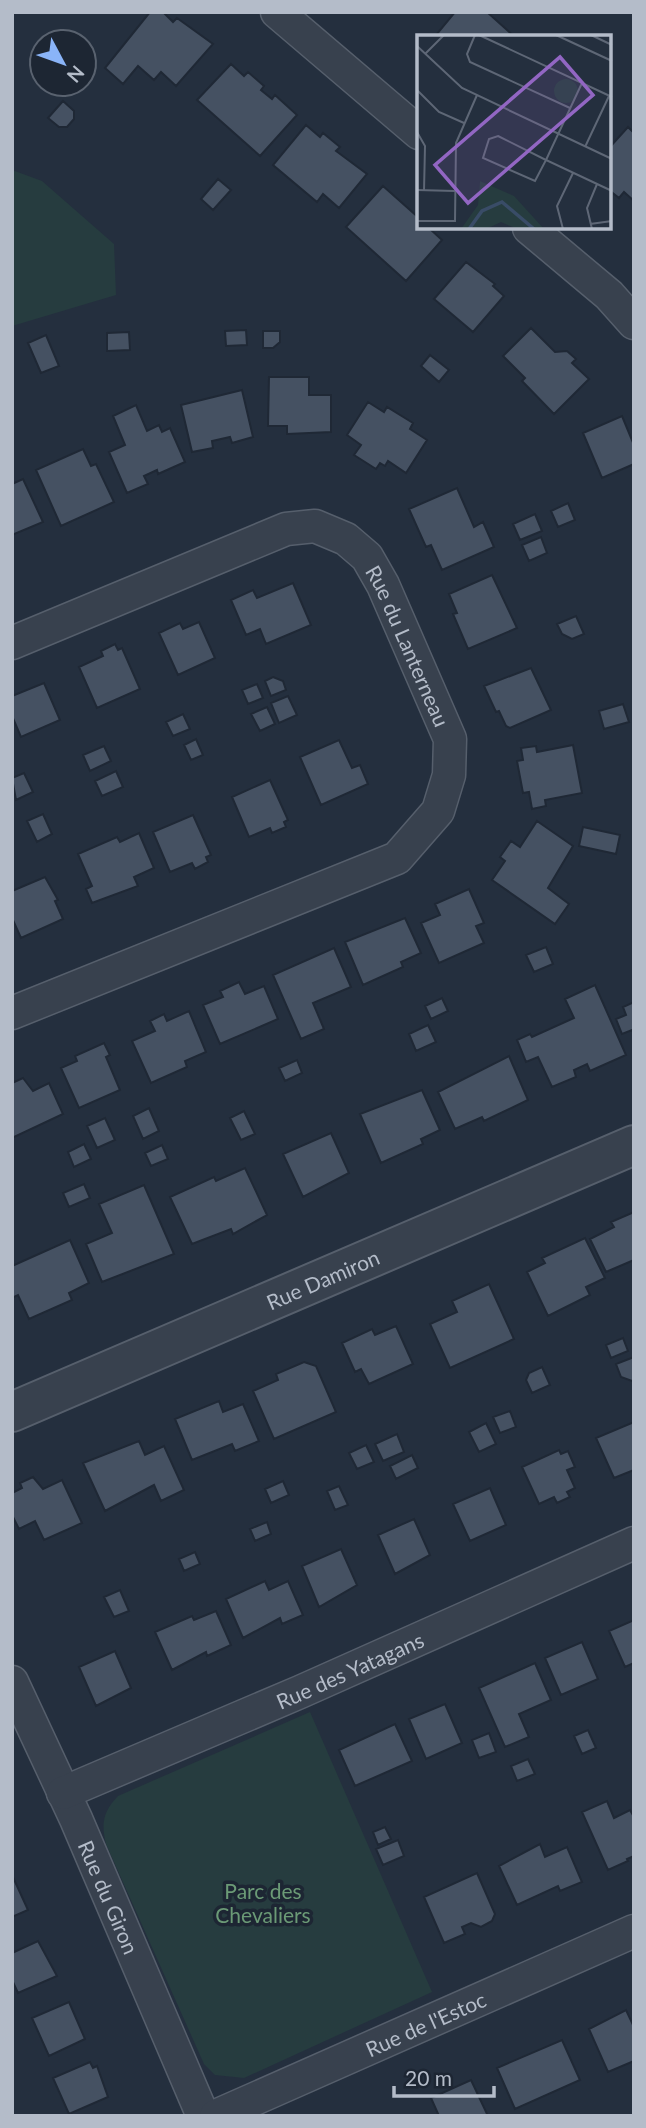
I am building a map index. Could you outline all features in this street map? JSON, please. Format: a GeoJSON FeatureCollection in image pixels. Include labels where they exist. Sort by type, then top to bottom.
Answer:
{"type":"FeatureCollection","features":[{"type":"Feature","properties":{"kind":"street"},"geometry":{"type":"LineString","coordinates":[[277,12],[417,132]]}},
{"type":"Feature","properties":{"kind":"street"},"geometry":{"type":"LineString","coordinates":[[530,229],[609,295],[634,323]]}},
{"type":"Feature","properties":{"kind":"street","name":"Rue du Lanterneau"},"geometry":{"type":"LineString","coordinates":[[12,643],[286,530],[316,526],[346,539],[367,557],[383,584],[450,739],[449,775],[438,811],[397,858],[12,1013]]}},
{"type":"Feature","properties":{"kind":"street","name":"Rue Damiron"},"geometry":{"type":"LineString","coordinates":[[12,1412],[634,1145]]}},
{"type":"Feature","properties":{"kind":"street","name":"Rue des Yatagans"},"geometry":{"type":"LineString","coordinates":[[63,1793],[312,1687],[634,1544]]}},
{"type":"Feature","properties":{"kind":"street","name":"Rue du Giron"},"geometry":{"type":"LineString","coordinates":[[12,1682],[203,2116]]}},
{"type":"Feature","properties":{"kind":"street","name":"Rue de l'Estoc"},"geometry":{"type":"LineString","coordinates":[[216,2116],[634,1931]]}},
{"type":"Feature","properties":{"kind":"green space"},"geometry":{"type":"Polygon","coordinates":[[[12,170],[42,181],[114,244],[116,295],[12,326],[12,170]]]}},
{"type":"Feature","properties":{"kind":"green space","name":"Parc des Chevaliers"},"geometry":{"type":"Polygon","coordinates":[[[310,1712],[432,1992],[244,2078],[215,2075],[204,2064],[106,1844],[104,1818],[118,1796],[310,1712]]]}},
{"type":"Feature","properties":{"kind":"building"},"geometry":{"type":"Polygon","coordinates":[[[150,12],[163,12],[173,22],[177,18],[213,44],[176,86],[161,72],[154,80],[138,66],[123,84],[105,68],[150,12]]]}},
{"type":"Feature","properties":{"kind":"building"},"geometry":{"type":"Polygon","coordinates":[[[455,12],[487,12],[513,35],[436,35],[455,12]]]}},
{"type":"Feature","properties":{"kind":"building"},"geometry":{"type":"Polygon","coordinates":[[[231,64],[244,76],[248,72],[264,86],[261,90],[272,99],[275,95],[297,115],[260,156],[197,100],[231,64]]]}},
{"type":"Feature","properties":{"kind":"building"},"geometry":{"type":"Polygon","coordinates":[[[63,101],[74,111],[74,119],[67,127],[59,127],[48,118],[63,101]]]}},
{"type":"Feature","properties":{"kind":"building"},"geometry":{"type":"Polygon","coordinates":[[[306,125],[320,137],[323,133],[340,147],[336,151],[367,174],[339,208],[323,194],[317,202],[273,165],[306,125]]]}},
{"type":"Feature","properties":{"kind":"building"},"geometry":{"type":"Polygon","coordinates":[[[628,127],[634,133],[634,201],[624,192],[619,198],[611,192],[611,146],[628,127]]]}},
{"type":"Feature","properties":{"kind":"building"},"geometry":{"type":"Polygon","coordinates":[[[218,179],[231,190],[213,210],[201,199],[218,179]]]}},
{"type":"Feature","properties":{"kind":"building"},"geometry":{"type":"Polygon","coordinates":[[[383,186],[417,216],[417,229],[430,229],[442,240],[406,281],[346,227],[383,186]]]}},
{"type":"Feature","properties":{"kind":"building"},"geometry":{"type":"Polygon","coordinates":[[[466,262],[495,284],[493,286],[504,296],[473,332],[434,299],[466,262]]]}},
{"type":"Feature","properties":{"kind":"building"},"geometry":{"type":"Polygon","coordinates":[[[531,328],[555,352],[567,351],[576,359],[572,363],[589,379],[554,414],[522,381],[525,378],[503,356],[531,328]]]}},
{"type":"Feature","properties":{"kind":"building"},"geometry":{"type":"Polygon","coordinates":[[[246,330],[247,345],[226,346],[225,331],[246,330]]]}},
{"type":"Feature","properties":{"kind":"building"},"geometry":{"type":"Polygon","coordinates":[[[263,331],[280,331],[280,342],[273,348],[263,348],[263,331]]]}},
{"type":"Feature","properties":{"kind":"building"},"geometry":{"type":"Polygon","coordinates":[[[129,332],[130,350],[107,351],[107,333],[129,332]]]}},
{"type":"Feature","properties":{"kind":"building"},"geometry":{"type":"Polygon","coordinates":[[[46,335],[59,366],[41,373],[28,343],[46,335]]]}},
{"type":"Feature","properties":{"kind":"building"},"geometry":{"type":"Polygon","coordinates":[[[430,355],[449,370],[439,382],[421,366],[430,355]]]}},
{"type":"Feature","properties":{"kind":"building"},"geometry":{"type":"Polygon","coordinates":[[[269,377],[309,377],[309,395],[331,395],[331,432],[287,434],[287,426],[268,426],[269,377]]]}},
{"type":"Feature","properties":{"kind":"building"},"geometry":{"type":"Polygon","coordinates":[[[242,390],[253,437],[232,443],[230,437],[212,441],[213,448],[192,452],[181,405],[242,390]]]}},
{"type":"Feature","properties":{"kind":"building"},"geometry":{"type":"Polygon","coordinates":[[[368,402],[384,412],[387,407],[413,423],[410,429],[427,440],[406,473],[388,461],[385,466],[380,463],[376,469],[354,455],[361,445],[347,435],[368,402]]]}},
{"type":"Feature","properties":{"kind":"building"},"geometry":{"type":"Polygon","coordinates":[[[136,405],[147,431],[159,425],[162,432],[170,428],[185,462],[158,474],[157,470],[144,476],[148,484],[127,493],[109,452],[125,445],[113,416],[136,405]]]}},
{"type":"Feature","properties":{"kind":"building"},"geometry":{"type":"Polygon","coordinates":[[[622,416],[634,445],[634,464],[602,478],[583,433],[622,416]]]}},
{"type":"Feature","properties":{"kind":"building"},"geometry":{"type":"Polygon","coordinates":[[[83,449],[91,466],[96,464],[114,502],[61,526],[36,470],[83,449]]]}},
{"type":"Feature","properties":{"kind":"building"},"geometry":{"type":"Polygon","coordinates":[[[23,479],[43,522],[12,535],[12,484],[23,479]]]}},
{"type":"Feature","properties":{"kind":"building"},"geometry":{"type":"Polygon","coordinates":[[[457,488],[474,527],[483,522],[494,547],[442,570],[431,545],[426,547],[409,509],[457,488]]]}},
{"type":"Feature","properties":{"kind":"building"},"geometry":{"type":"Polygon","coordinates":[[[568,503],[575,520],[558,527],[551,511],[568,503]]]}},
{"type":"Feature","properties":{"kind":"building"},"geometry":{"type":"Polygon","coordinates":[[[535,514],[542,531],[520,540],[513,524],[535,514]]]}},
{"type":"Feature","properties":{"kind":"building"},"geometry":{"type":"Polygon","coordinates":[[[541,537],[547,553],[529,561],[522,545],[541,537]]]}},
{"type":"Feature","properties":{"kind":"building"},"geometry":{"type":"Polygon","coordinates":[[[492,575],[517,628],[468,649],[453,614],[457,613],[449,594],[492,575]]]}},
{"type":"Feature","properties":{"kind":"building"},"geometry":{"type":"Polygon","coordinates":[[[293,583],[311,625],[266,644],[260,629],[246,635],[231,600],[253,590],[257,598],[293,583]]]}},
{"type":"Feature","properties":{"kind":"building"},"geometry":{"type":"Polygon","coordinates":[[[576,616],[584,634],[572,639],[562,634],[557,624],[576,616]]]}},
{"type":"Feature","properties":{"kind":"building"},"geometry":{"type":"Polygon","coordinates":[[[199,622],[215,658],[178,675],[159,633],[180,623],[183,629],[199,622]]]}},
{"type":"Feature","properties":{"kind":"building"},"geometry":{"type":"Polygon","coordinates":[[[115,644],[118,650],[122,648],[140,689],[97,708],[79,667],[103,656],[101,651],[115,644]]]}},
{"type":"Feature","properties":{"kind":"building"},"geometry":{"type":"Polygon","coordinates":[[[531,668],[551,710],[510,728],[506,726],[499,711],[496,712],[484,686],[531,668]]]}},
{"type":"Feature","properties":{"kind":"building"},"geometry":{"type":"Polygon","coordinates":[[[273,677],[283,681],[286,690],[271,696],[265,681],[273,677]]]}},
{"type":"Feature","properties":{"kind":"building"},"geometry":{"type":"Polygon","coordinates":[[[44,683],[60,720],[21,737],[12,716],[12,696],[44,683]]]}},
{"type":"Feature","properties":{"kind":"building"},"geometry":{"type":"Polygon","coordinates":[[[257,684],[263,698],[248,704],[242,690],[257,684]]]}},
{"type":"Feature","properties":{"kind":"building"},"geometry":{"type":"Polygon","coordinates":[[[288,696],[297,715],[279,723],[271,703],[288,696]]]}},
{"type":"Feature","properties":{"kind":"building"},"geometry":{"type":"Polygon","coordinates":[[[623,704],[629,722],[604,729],[599,711],[623,704]]]}},
{"type":"Feature","properties":{"kind":"building"},"geometry":{"type":"Polygon","coordinates":[[[267,707],[275,724],[260,731],[251,714],[267,707]]]}},
{"type":"Feature","properties":{"kind":"building"},"geometry":{"type":"Polygon","coordinates":[[[183,714],[190,729],[173,736],[166,722],[183,714]]]}},
{"type":"Feature","properties":{"kind":"building"},"geometry":{"type":"Polygon","coordinates":[[[196,739],[203,755],[191,760],[184,745],[196,739]]]}},
{"type":"Feature","properties":{"kind":"building"},"geometry":{"type":"Polygon","coordinates":[[[339,740],[352,768],[360,765],[368,784],[321,805],[300,757],[339,740]]]}},
{"type":"Feature","properties":{"kind":"building"},"geometry":{"type":"Polygon","coordinates":[[[573,745],[582,793],[545,800],[546,806],[532,809],[529,792],[523,793],[517,761],[523,760],[521,748],[536,746],[537,752],[573,745]]]}},
{"type":"Feature","properties":{"kind":"building"},"geometry":{"type":"Polygon","coordinates":[[[104,746],[111,761],[90,771],[83,755],[104,746]]]}},
{"type":"Feature","properties":{"kind":"building"},"geometry":{"type":"Polygon","coordinates":[[[116,771],[123,787],[102,796],[95,781],[116,771]]]}},
{"type":"Feature","properties":{"kind":"building"},"geometry":{"type":"Polygon","coordinates":[[[24,773],[33,792],[16,800],[12,778],[24,773]]]}},
{"type":"Feature","properties":{"kind":"building"},"geometry":{"type":"Polygon","coordinates":[[[270,780],[288,820],[284,822],[286,827],[272,833],[270,828],[249,837],[232,797],[270,780]]]}},
{"type":"Feature","properties":{"kind":"building"},"geometry":{"type":"Polygon","coordinates":[[[43,814],[52,834],[37,842],[27,821],[43,814]]]}},
{"type":"Feature","properties":{"kind":"building"},"geometry":{"type":"Polygon","coordinates":[[[193,815],[211,855],[206,857],[208,862],[195,869],[192,863],[170,872],[153,832],[193,815]]]}},
{"type":"Feature","properties":{"kind":"building"},"geometry":{"type":"Polygon","coordinates":[[[537,821],[573,846],[548,888],[569,904],[555,924],[492,880],[505,861],[500,857],[511,841],[520,847],[537,821]]]}},
{"type":"Feature","properties":{"kind":"building"},"geometry":{"type":"Polygon","coordinates":[[[583,827],[620,835],[616,854],[579,846],[583,827]]]}},
{"type":"Feature","properties":{"kind":"building"},"geometry":{"type":"Polygon","coordinates":[[[139,833],[154,868],[134,877],[138,886],[92,903],[86,889],[92,886],[78,854],[117,837],[120,842],[139,833]]]}},
{"type":"Feature","properties":{"kind":"building"},"geometry":{"type":"Polygon","coordinates":[[[45,877],[58,900],[55,901],[63,919],[21,938],[12,918],[12,891],[45,877]]]}},
{"type":"Feature","properties":{"kind":"building"},"geometry":{"type":"Polygon","coordinates":[[[469,889],[484,923],[476,926],[484,943],[439,963],[421,923],[440,915],[435,904],[469,889]]]}},
{"type":"Feature","properties":{"kind":"building"},"geometry":{"type":"Polygon","coordinates":[[[405,918],[421,953],[401,962],[403,967],[363,985],[345,942],[405,918]]]}},
{"type":"Feature","properties":{"kind":"building"},"geometry":{"type":"Polygon","coordinates":[[[546,947],[553,964],[534,972],[526,955],[546,947]]]}},
{"type":"Feature","properties":{"kind":"building"},"geometry":{"type":"Polygon","coordinates":[[[334,948],[351,987],[313,1003],[324,1029],[301,1039],[273,975],[334,948]]]}},
{"type":"Feature","properties":{"kind":"building"},"geometry":{"type":"Polygon","coordinates":[[[239,982],[245,994],[264,986],[278,1019],[220,1044],[203,1005],[223,997],[220,991],[239,982]]]}},
{"type":"Feature","properties":{"kind":"building"},"geometry":{"type":"Polygon","coordinates":[[[595,985],[626,1055],[590,1071],[587,1064],[574,1070],[576,1077],[552,1087],[538,1057],[526,1062],[517,1040],[530,1034],[532,1037],[574,1018],[565,999],[595,985]]]}},
{"type":"Feature","properties":{"kind":"building"},"geometry":{"type":"Polygon","coordinates":[[[442,998],[448,1011],[431,1019],[425,1006],[442,998]]]}},
{"type":"Feature","properties":{"kind":"building"},"geometry":{"type":"Polygon","coordinates":[[[634,1002],[634,1034],[632,1030],[622,1034],[616,1019],[626,1015],[623,1007],[634,1002]]]}},
{"type":"Feature","properties":{"kind":"building"},"geometry":{"type":"Polygon","coordinates":[[[189,1011],[206,1052],[185,1061],[187,1067],[151,1083],[132,1041],[155,1031],[150,1021],[164,1014],[167,1021],[189,1011]]]}},
{"type":"Feature","properties":{"kind":"building"},"geometry":{"type":"Polygon","coordinates":[[[428,1025],[436,1042],[416,1051],[409,1034],[428,1025]]]}},
{"type":"Feature","properties":{"kind":"building"},"geometry":{"type":"Polygon","coordinates":[[[104,1043],[110,1055],[106,1057],[120,1090],[79,1108],[61,1068],[77,1061],[75,1056],[104,1043]]]}},
{"type":"Feature","properties":{"kind":"building"},"geometry":{"type":"Polygon","coordinates":[[[509,1056],[528,1100],[484,1121],[482,1117],[455,1129],[438,1092],[509,1056]]]}},
{"type":"Feature","properties":{"kind":"building"},"geometry":{"type":"Polygon","coordinates":[[[297,1060],[302,1073],[285,1081],[279,1068],[297,1060]]]}},
{"type":"Feature","properties":{"kind":"building"},"geometry":{"type":"Polygon","coordinates":[[[23,1078],[33,1091],[49,1083],[63,1114],[12,1138],[12,1083],[23,1078]]]}},
{"type":"Feature","properties":{"kind":"building"},"geometry":{"type":"Polygon","coordinates":[[[422,1090],[440,1130],[421,1139],[423,1144],[381,1163],[360,1114],[422,1090]]]}},
{"type":"Feature","properties":{"kind":"building"},"geometry":{"type":"Polygon","coordinates":[[[149,1108],[159,1131],[143,1139],[133,1116],[149,1108]]]}},
{"type":"Feature","properties":{"kind":"building"},"geometry":{"type":"Polygon","coordinates":[[[244,1111],[255,1134],[241,1140],[230,1118],[244,1111]]]}},
{"type":"Feature","properties":{"kind":"building"},"geometry":{"type":"Polygon","coordinates":[[[105,1118],[115,1140],[97,1148],[87,1126],[105,1118]]]}},
{"type":"Feature","properties":{"kind":"building"},"geometry":{"type":"Polygon","coordinates":[[[331,1133],[349,1173],[303,1197],[283,1154],[331,1133]]]}},
{"type":"Feature","properties":{"kind":"building"},"geometry":{"type":"Polygon","coordinates":[[[84,1144],[91,1159],[74,1167],[68,1152],[84,1144]]]}},
{"type":"Feature","properties":{"kind":"building"},"geometry":{"type":"Polygon","coordinates":[[[162,1145],[168,1159],[151,1166],[145,1153],[162,1145]]]}},
{"type":"Feature","properties":{"kind":"building"},"geometry":{"type":"Polygon","coordinates":[[[245,1168],[267,1215],[233,1234],[231,1229],[192,1244],[170,1197],[214,1177],[216,1181],[245,1168]]]}},
{"type":"Feature","properties":{"kind":"building"},"geometry":{"type":"Polygon","coordinates":[[[84,1184],[90,1198],[69,1207],[63,1193],[84,1184]]]}},
{"type":"Feature","properties":{"kind":"building"},"geometry":{"type":"Polygon","coordinates":[[[144,1185],[174,1254],[102,1282],[86,1244],[112,1233],[99,1204],[144,1185]]]}},
{"type":"Feature","properties":{"kind":"building"},"geometry":{"type":"Polygon","coordinates":[[[634,1212],[634,1260],[606,1272],[590,1239],[614,1227],[611,1222],[634,1212]]]}},
{"type":"Feature","properties":{"kind":"building"},"geometry":{"type":"Polygon","coordinates":[[[585,1238],[605,1278],[586,1287],[590,1295],[548,1316],[527,1272],[545,1263],[542,1258],[585,1238]]]}},
{"type":"Feature","properties":{"kind":"building"},"geometry":{"type":"Polygon","coordinates":[[[70,1240],[89,1283],[69,1293],[72,1300],[29,1319],[18,1295],[12,1298],[12,1266],[70,1240]]]}},
{"type":"Feature","properties":{"kind":"building"},"geometry":{"type":"Polygon","coordinates":[[[489,1284],[514,1339],[450,1368],[430,1324],[457,1312],[452,1301],[489,1284]]]}},
{"type":"Feature","properties":{"kind":"building"},"geometry":{"type":"Polygon","coordinates":[[[396,1326],[413,1364],[369,1384],[361,1369],[355,1372],[342,1343],[372,1329],[375,1335],[396,1326]]]}},
{"type":"Feature","properties":{"kind":"building"},"geometry":{"type":"Polygon","coordinates":[[[623,1338],[628,1351],[611,1358],[606,1345],[623,1338]]]}},
{"type":"Feature","properties":{"kind":"building"},"geometry":{"type":"Polygon","coordinates":[[[634,1357],[632,1381],[621,1377],[616,1364],[634,1357]]]}},
{"type":"Feature","properties":{"kind":"building"},"geometry":{"type":"Polygon","coordinates":[[[304,1362],[316,1366],[336,1412],[274,1439],[253,1391],[278,1380],[276,1374],[304,1362]]]}},
{"type":"Feature","properties":{"kind":"building"},"geometry":{"type":"Polygon","coordinates":[[[542,1367],[550,1385],[532,1393],[526,1380],[529,1373],[542,1367]]]}},
{"type":"Feature","properties":{"kind":"building"},"geometry":{"type":"Polygon","coordinates":[[[219,1401],[223,1412],[243,1404],[259,1441],[235,1451],[232,1444],[192,1460],[175,1419],[219,1401]]]}},
{"type":"Feature","properties":{"kind":"building"},"geometry":{"type":"Polygon","coordinates":[[[510,1411],[516,1427],[500,1433],[493,1417],[510,1411]]]}},
{"type":"Feature","properties":{"kind":"building"},"geometry":{"type":"Polygon","coordinates":[[[634,1422],[634,1470],[614,1478],[596,1438],[634,1422]]]}},
{"type":"Feature","properties":{"kind":"building"},"geometry":{"type":"Polygon","coordinates":[[[486,1423],[496,1444],[479,1452],[469,1432],[486,1423]]]}},
{"type":"Feature","properties":{"kind":"building"},"geometry":{"type":"Polygon","coordinates":[[[397,1434],[404,1452],[383,1461],[375,1444],[397,1434]]]}},
{"type":"Feature","properties":{"kind":"building"},"geometry":{"type":"Polygon","coordinates":[[[139,1441],[145,1455],[164,1446],[184,1490],[161,1501],[154,1485],[105,1511],[83,1463],[139,1441]]]}},
{"type":"Feature","properties":{"kind":"building"},"geometry":{"type":"Polygon","coordinates":[[[366,1445],[374,1462],[357,1469],[349,1453],[366,1445]]]}},
{"type":"Feature","properties":{"kind":"building"},"geometry":{"type":"Polygon","coordinates":[[[559,1450],[561,1454],[568,1451],[575,1467],[567,1470],[575,1488],[567,1492],[570,1497],[557,1503],[554,1497],[539,1504],[522,1467],[559,1450]]]}},
{"type":"Feature","properties":{"kind":"building"},"geometry":{"type":"Polygon","coordinates":[[[412,1455],[418,1468],[396,1479],[390,1466],[412,1455]]]}},
{"type":"Feature","properties":{"kind":"building"},"geometry":{"type":"Polygon","coordinates":[[[33,1477],[43,1489],[62,1480],[82,1523],[44,1540],[35,1521],[19,1529],[12,1515],[12,1493],[22,1488],[20,1483],[33,1477]]]}},
{"type":"Feature","properties":{"kind":"building"},"geometry":{"type":"Polygon","coordinates":[[[283,1481],[289,1495],[271,1503],[265,1489],[283,1481]]]}},
{"type":"Feature","properties":{"kind":"building"},"geometry":{"type":"Polygon","coordinates":[[[339,1486],[348,1505],[335,1510],[327,1491],[339,1486]]]}},
{"type":"Feature","properties":{"kind":"building"},"geometry":{"type":"Polygon","coordinates":[[[490,1488],[506,1525],[470,1541],[453,1504],[490,1488]]]}},
{"type":"Feature","properties":{"kind":"building"},"geometry":{"type":"Polygon","coordinates":[[[414,1519],[430,1555],[395,1574],[378,1535],[414,1519]]]}},
{"type":"Feature","properties":{"kind":"building"},"geometry":{"type":"Polygon","coordinates":[[[267,1522],[271,1534],[255,1541],[250,1529],[267,1522]]]}},
{"type":"Feature","properties":{"kind":"building"},"geometry":{"type":"Polygon","coordinates":[[[341,1549],[357,1585],[319,1607],[302,1566],[341,1549]]]}},
{"type":"Feature","properties":{"kind":"building"},"geometry":{"type":"Polygon","coordinates":[[[195,1552],[200,1564],[184,1571],[179,1559],[195,1552]]]}},
{"type":"Feature","properties":{"kind":"building"},"geometry":{"type":"Polygon","coordinates":[[[265,1581],[269,1590],[288,1581],[303,1615],[282,1624],[280,1618],[243,1638],[226,1599],[265,1581]]]}},
{"type":"Feature","properties":{"kind":"building"},"geometry":{"type":"Polygon","coordinates":[[[120,1590],[129,1611],[114,1617],[104,1597],[120,1590]]]}},
{"type":"Feature","properties":{"kind":"building"},"geometry":{"type":"Polygon","coordinates":[[[216,1611],[231,1645],[207,1656],[206,1652],[172,1670],[155,1632],[192,1616],[194,1620],[216,1611]]]}},
{"type":"Feature","properties":{"kind":"building"},"geometry":{"type":"Polygon","coordinates":[[[634,1620],[634,1663],[625,1667],[609,1631],[634,1620]]]}},
{"type":"Feature","properties":{"kind":"building"},"geometry":{"type":"Polygon","coordinates":[[[582,1642],[598,1679],[561,1695],[545,1658],[582,1642]]]}},
{"type":"Feature","properties":{"kind":"building"},"geometry":{"type":"Polygon","coordinates":[[[115,1651],[131,1688],[96,1706],[79,1667],[115,1651]]]}},
{"type":"Feature","properties":{"kind":"building"},"geometry":{"type":"Polygon","coordinates":[[[535,1663],[551,1700],[519,1714],[529,1737],[505,1747],[479,1688],[535,1663]]]}},
{"type":"Feature","properties":{"kind":"building"},"geometry":{"type":"Polygon","coordinates":[[[445,1704],[462,1743],[426,1759],[409,1719],[445,1704]]]}},
{"type":"Feature","properties":{"kind":"building"},"geometry":{"type":"Polygon","coordinates":[[[395,1724],[412,1761],[355,1786],[339,1750],[395,1724]]]}},
{"type":"Feature","properties":{"kind":"building"},"geometry":{"type":"Polygon","coordinates":[[[588,1730],[596,1748],[582,1754],[574,1736],[588,1730]]]}},
{"type":"Feature","properties":{"kind":"building"},"geometry":{"type":"Polygon","coordinates":[[[489,1733],[496,1752],[479,1758],[472,1740],[489,1733]]]}},
{"type":"Feature","properties":{"kind":"building"},"geometry":{"type":"Polygon","coordinates":[[[528,1759],[535,1774],[517,1781],[511,1766],[528,1759]]]}},
{"type":"Feature","properties":{"kind":"building"},"geometry":{"type":"Polygon","coordinates":[[[607,1801],[614,1818],[630,1810],[634,1817],[634,1856],[608,1870],[582,1812],[607,1801]]]}},
{"type":"Feature","properties":{"kind":"building"},"geometry":{"type":"Polygon","coordinates":[[[385,1827],[391,1839],[378,1845],[373,1832],[385,1827]]]}},
{"type":"Feature","properties":{"kind":"building"},"geometry":{"type":"Polygon","coordinates":[[[398,1840],[404,1856],[383,1865],[376,1849],[398,1840]]]}},
{"type":"Feature","properties":{"kind":"building"},"geometry":{"type":"Polygon","coordinates":[[[540,1844],[545,1857],[567,1847],[582,1882],[560,1891],[558,1886],[517,1905],[499,1866],[540,1844]]]}},
{"type":"Feature","properties":{"kind":"building"},"geometry":{"type":"Polygon","coordinates":[[[477,1873],[495,1914],[492,1921],[481,1927],[471,1923],[462,1927],[465,1934],[444,1943],[424,1897],[477,1873]]]}},
{"type":"Feature","properties":{"kind":"building"},"geometry":{"type":"Polygon","coordinates":[[[12,1875],[28,1910],[12,1917],[12,1875]]]}},
{"type":"Feature","properties":{"kind":"building"},"geometry":{"type":"Polygon","coordinates":[[[38,1941],[57,1976],[18,1993],[12,1980],[12,1953],[38,1941]]]}},
{"type":"Feature","properties":{"kind":"building"},"geometry":{"type":"Polygon","coordinates":[[[69,2002],[85,2039],[49,2056],[32,2018],[69,2002]]]}},
{"type":"Feature","properties":{"kind":"building"},"geometry":{"type":"Polygon","coordinates":[[[626,2010],[634,2027],[634,2061],[608,2072],[589,2029],[626,2010]]]}},
{"type":"Feature","properties":{"kind":"building"},"geometry":{"type":"Polygon","coordinates":[[[562,2040],[580,2080],[515,2109],[497,2068],[562,2040]]]}},
{"type":"Feature","properties":{"kind":"building"},"geometry":{"type":"Polygon","coordinates":[[[90,2062],[93,2068],[97,2066],[108,2097],[69,2114],[53,2078],[90,2062]]]}},
{"type":"Feature","properties":{"kind":"building"},"geometry":{"type":"Polygon","coordinates":[[[471,2080],[488,2116],[439,2116],[431,2098],[471,2080]]]}}]}
